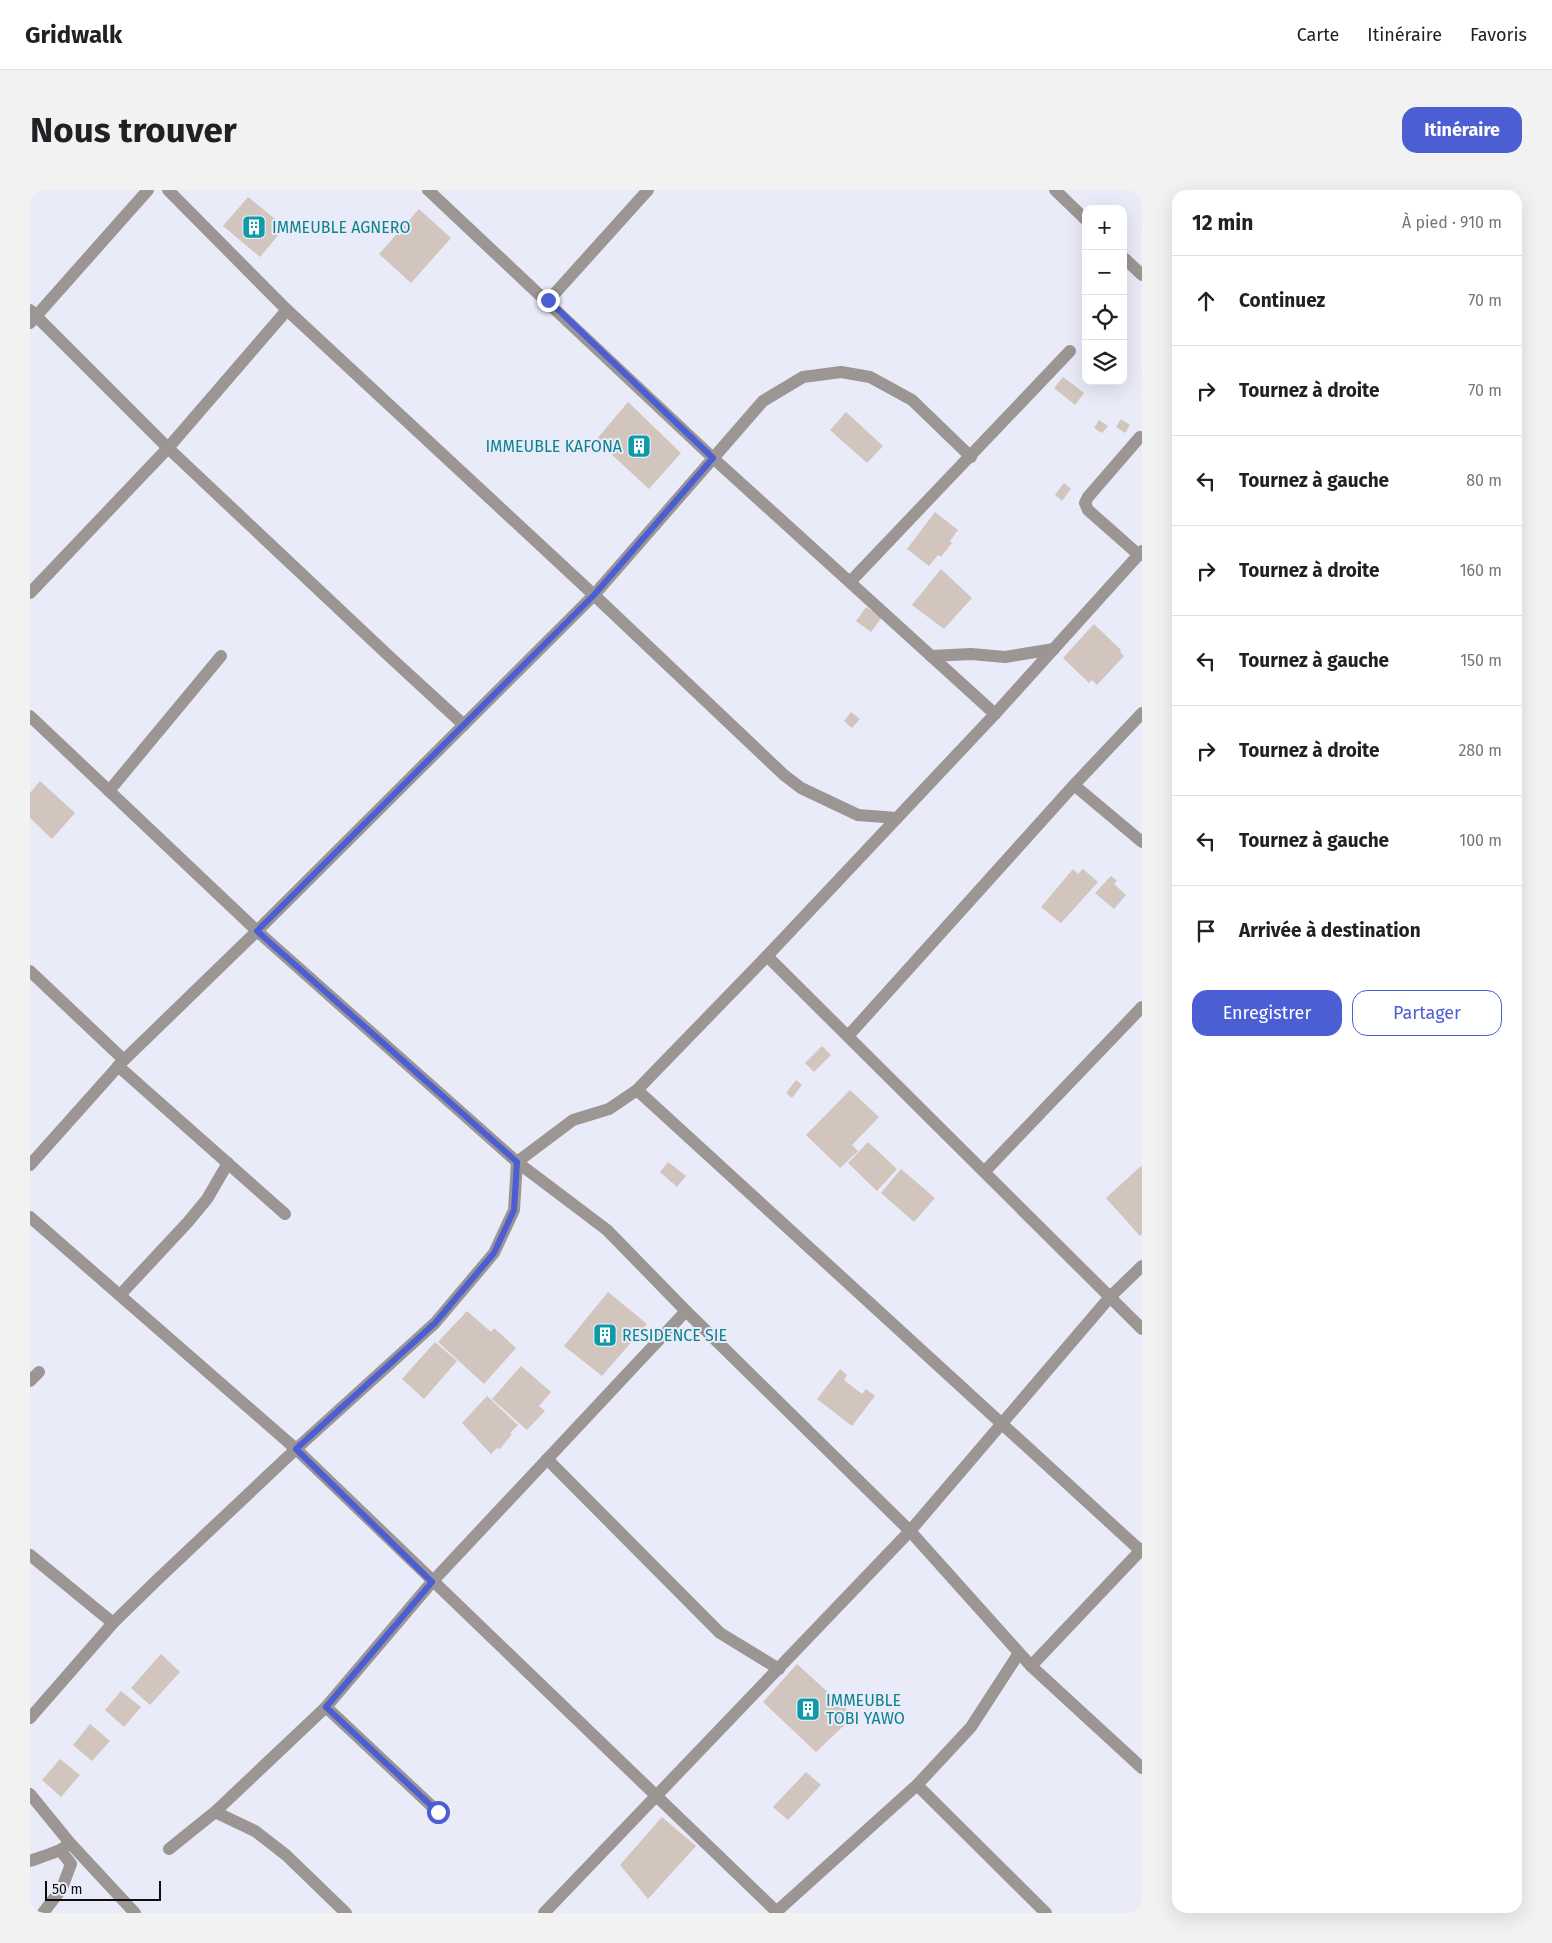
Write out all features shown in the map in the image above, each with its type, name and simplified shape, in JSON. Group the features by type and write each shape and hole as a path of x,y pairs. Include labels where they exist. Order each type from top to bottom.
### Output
{"street":[{"path":"148,190 32,316 168,448 464,725"},
{"path":"168,190 287,310 594,595 784,775 795,783 858,815 897,818"},
{"path":"428,190 548,300 713,458 995,714"},
{"path":"548,300 648,190"},
{"path":"1054,190 1082,216"},
{"path":"1127,260 1142,275"},
{"path":"30,594 168,448 287,310"},
{"path":"850,582 1070,351"},
{"path":"30,1165 121,1063 257,931 594,595 763,401 803,378 841,372 870,377 912,400 971,457"},
{"path":"30,1718 113,1623 296,1449 435,1323 494,1253 514,1210 517,1162 573,1120 609,1109 637,1090 767,956 995,714 1140,553 1088,510 1085,504 1088,497 1140,437"},
{"path":"931,656 971,654 1005,656 1054,649"},
{"path":"109,791 221,656"},
{"path":"849,1035 1074,785 1142,713"},
{"path":"30,716 257,931 517,1162 607,1230 686,1311 910,1531 1031,1666 1142,1768"},
{"path":"1074,785 1142,842"},
{"path":"767,956 849,1035 1142,1329"},
{"path":"30,971 121,1063 285,1214"},
{"path":"985,1171 1142,1006"},
{"path":"637,1090 1141,1551 1031,1666"},
{"path":"120,1295 207,1199 228,1163"},
{"path":"30,1217 296,1449 776,1912 916,1785 971,1727 1019,1653"},
{"path":"544,1913 910,1531 1110,1297 1142,1266"},
{"path":"169,1849 215,1812 326,1707 432,1582 686,1311"},
{"path":"547,1459 720,1633 779,1669"},
{"path":"30,1555 113,1623"},
{"path":"326,1707 438,1812"},
{"path":"916,1785 1046,1913"},
{"path":"30,1794 66,1847 135,1913"},
{"path":"215,1812 255,1830 286,1855 346,1913"},
{"path":"30,1861 66,1847"},
{"path":"43,1913 62,1888 71,1864 66,1847"}],"building":[{"name":"IMMEUBLE AGNERO","path":"248,197 285,227 260,257 223,226"},
{"path":"419,209 451,238 411,283 379,254"},
{"path":"1063,377 1084,393 1075,405 1054,388"},
{"name":"IMMEUBLE KAFONA","path":"628,402 681,453 649,489 596,440"},
{"path":"846,412 883,446 867,463 830,430"},
{"path":"1121,419 1130,425 1125,433 1116,427"},
{"path":"1099,420 1108,426 1102,433 1094,428"},
{"path":"1064,483 1071,489 1062,501 1055,495"},
{"path":"935,512 958,530 950,541 952,543 941,557 938,555 929,566 907,549"},
{"path":"941,569 972,598 944,629 912,605"},
{"path":"866,607 882,617 871,632 856,621"},
{"path":"1094,624 1121,650 1120,652 1124,656 1097,685 1092,680 1089,683 1063,658"},
{"path":"851,712 860,719 852,728 844,721"},
{"path":"40,781 75,813 52,839 30,818 30,793"},
{"path":"1073,869 1078,874 1083,869 1098,882 1061,923 1041,907"},
{"path":"1111,876 1117,881 1114,884 1126,895 1114,909 1095,893"},
{"path":"822,1046 831,1055 814,1072 805,1063"},
{"path":"796,1080 802,1085 792,1098 786,1093"},
{"path":"850,1090 879,1117 852,1145 858,1151 840,1168 806,1135"},
{"path":"868,1142 897,1169 877,1191 848,1163"},
{"path":"668,1162 686,1176 677,1187 660,1172"},
{"path":"1141,1166 1142,1234 1140,1236 1106,1198"},
{"path":"901,1169 935,1198 914,1222 881,1193"},
{"name":"RESIDENCE SIE","path":"608,1292 647,1324 602,1376 564,1346"},
{"path":"467,1311 491,1332 494,1328 516,1348 484,1384 438,1342"},
{"path":"435,1342 457,1361 424,1399 402,1379"},
{"path":"521,1366 551,1392 539,1406 545,1411 527,1430 492,1399"},
{"path":"840,1369 847,1375 844,1380 862,1394 866,1389 875,1396 852,1426 817,1399"},
{"path":"487,1396 518,1425 510,1433 512,1434 500,1449 497,1448 491,1454 462,1423"},
{"path":"161,1654 180,1672 150,1705 131,1688"},
{"name":"IMMEUBLE TOBI YAWO","path":"797,1664 854,1716 816,1752 763,1702"},
{"path":"121,1691 141,1707 124,1727 105,1710"},
{"path":"90,1724 110,1741 92,1761 73,1745"},
{"path":"60,1759 80,1775 61,1797 42,1780"},
{"path":"806,1772 821,1785 788,1820 773,1807"},
{"path":"662,1817 696,1846 648,1899 620,1865"}],"place":[{"name":"IMMEUBLE AGNERO","path":"254,227"},
{"name":"IMMEUBLE KAFONA","path":"639,446"},
{"name":"RESIDENCE SIE","path":"605,1335"},
{"name":"IMMEUBLE TOBI YAWO","path":"808,1709"}],"route":[{"path":"438,1812 326,1707 432,1582 296,1449 435,1323 494,1253 514,1210 517,1162 257,931 594,595 713,458 548,300"}]}
